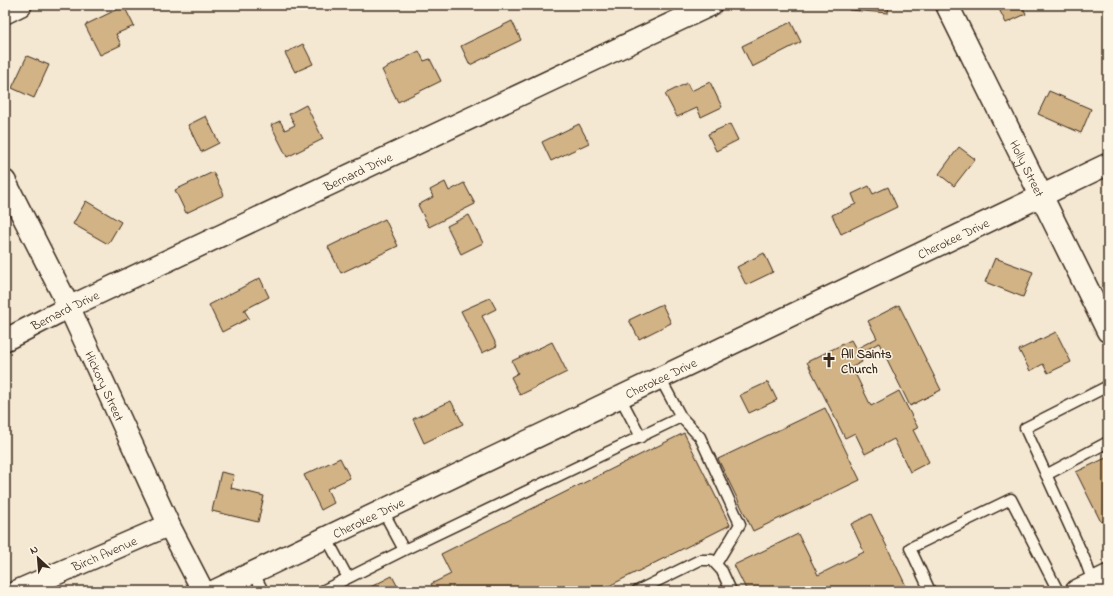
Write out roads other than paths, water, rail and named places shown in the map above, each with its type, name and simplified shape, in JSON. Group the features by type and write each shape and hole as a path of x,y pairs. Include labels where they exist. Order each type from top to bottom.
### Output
{"street":[{"path":"5,13 21,5"},
{"name":"Bernard Drive","path":"5,340 69,307 711,5"},
{"name":"Holly Street","path":"947,5 1108,331"},
{"name":"Cherokee Drive","path":"214,591 1108,164"},
{"name":"Hickory Street","path":"5,181 69,307 169,525 203,591"},
{"name":"Birch Avenue","path":"17,591 169,525"}],"lane":[{"path":"660,378 681,417 700,437 740,524 716,564"},
{"path":"1093,585 1085,560 1025,428 1108,386"},
{"path":"620,397 641,437"},
{"path":"322,591 681,417"},
{"path":"1046,475 1108,442"},
{"path":"930,591 910,548 1011,499 1058,591"},
{"path":"382,510 404,550"},
{"path":"326,537 348,578"},
{"path":"637,591 700,560 712,560 722,571 731,591"},
{"path":"253,572 262,591"}],"place":[{"name":"All Saints Church","path":"829,360"}]}
